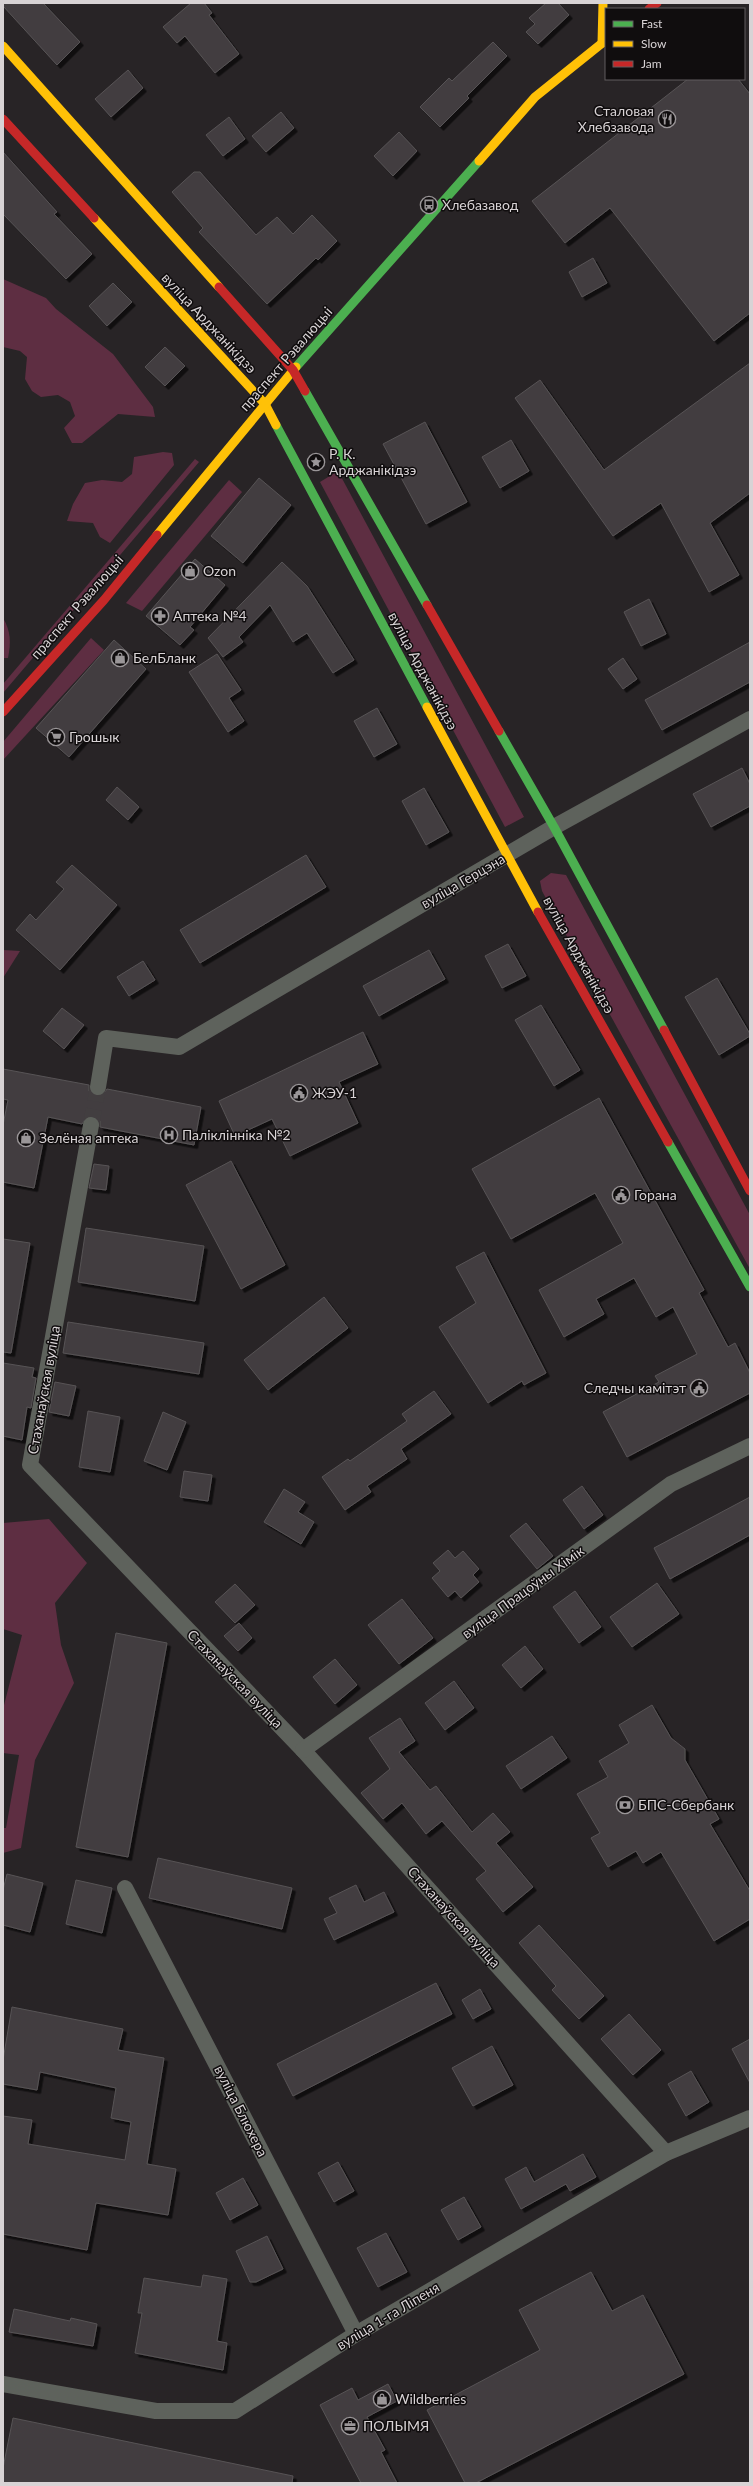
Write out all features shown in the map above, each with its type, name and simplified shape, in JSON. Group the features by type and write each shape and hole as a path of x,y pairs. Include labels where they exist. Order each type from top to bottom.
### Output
{"main road":[{"path":"603,3 604,42"},
{"name":"праспект Рэвалюцыі","path":"3,712 104,600 294,370 535,97 604,42"},
{"path":"3,46 261,331 294,370 554,827 750,1191"},
{"name":"вуліца Арджанікідзэ","path":"3,119 265,404 506,856 750,1287"}],"street":[{"name":"вуліца Герцэна","path":"98,1087 106,1038 180,1047 554,827 750,719"},
{"name":"Стаханаўская вуліца","path":"91,1125 30,1465 303,1750 666,2153"},
{"name":"вуліца Працоўны Хімік","path":"303,1750 671,1484 750,1446"},
{"name":"вуліца Блюхера","path":"125,1888 356,2334"},
{"name":"вуліца 1-га Ліпеня","path":"3,2384 156,2411 235,2411 356,2334 666,2153 750,2118"}],"shaded area":[{"path":"3,279 46,298 56,309 113,354 153,407 155,417 118,414 82,443 72,443 64,428 75,416 70,402 58,395 41,397 32,391 25,379 27,357 20,351 3,347"},
{"path":"163,452 172,453 174,465 110,543 100,537 93,523 67,521 73,504 85,483 102,480 122,482 132,474 134,457"},
{"path":"195,459 199,462 3,693 3,684"},
{"path":"338,471 524,817 505,827 320,482"},
{"path":"229,480 242,492 142,611 126,603"},
{"path":"3,618 8,628 10,637 8,658 3,658"},
{"path":"91,638 104,650 3,760 3,742"},
{"path":"551,873 566,875 750,1215 750,1269 542,891 540,881"},
{"path":"3,950 20,951 3,978"},
{"path":"49,1519 87,1563 55,1603 61,1645 74,1683 35,1760 21,1848 3,1853 3,1828 6,1828 19,1755 3,1753 3,1709 22,1635 3,1629 3,1523"}],"building":[{"path":"3,3 43,3 80,42 57,65 3,6"},
{"path":"191,3 204,3 212,13 209,15 239,54 215,73 185,36 177,43 163,27"},
{"path":"546,3 558,3 569,15 538,44 526,32 535,24 529,18"},
{"path":"493,42 507,56 467,96 469,98 440,127 420,107 449,78 452,81"},
{"path":"128,70 143,88 111,117 95,99"},
{"path":"687,80 739,80 750,94 750,313 714,341 610,208 565,243 532,201"},
{"path":"281,112 294,128 266,152 252,136"},
{"path":"229,117 245,139 223,156 206,135"},
{"path":"399,132 417,151 393,176 374,156"},
{"path":"3,152 57,212 54,214 92,254 66,279 3,214"},
{"path":"194,172 200,172 256,235 277,217 293,234 312,215 337,241 318,260 316,258 267,304 199,232 203,228 172,192"},
{"path":"593,258 607,283 582,297 569,272"},
{"path":"113,283 132,302 107,326 89,306"},
{"path":"165,347 185,366 165,386 145,367"},
{"path":"750,363 750,493 710,523 739,575 709,592 661,503 613,536 515,398 540,380 604,470"},
{"path":"425,422 467,502 426,524 383,444"},
{"path":"511,440 529,471 500,488 482,457"},
{"path":"259,478 291,505 243,563 211,536"},
{"path":"195,559 225,585 190,627 194,630 180,645 146,616"},
{"path":"282,562 307,586 354,660 333,673 307,633 293,642 270,605 239,637 243,642 223,657 208,638"},
{"path":"649,599 666,634 641,646 624,612"},
{"path":"114,640 146,669 69,757 36,728"},
{"path":"750,642 750,682 662,730 645,700"},
{"path":"217,654 241,690 229,698 244,721 228,732 189,672"},
{"path":"623,658 637,679 623,689 608,669"},
{"path":"377,708 397,744 374,757 354,721"},
{"path":"742,768 750,784 750,806 711,827 693,794"},
{"path":"117,787 139,807 128,820 106,800"},
{"path":"424,788 449,832 426,845 402,801"},
{"path":"306,855 326,887 200,963 180,930"},
{"path":"72,865 117,905 60,970 16,930 30,914 36,920 64,889 56,882"},
{"path":"508,944 526,976 502,988 485,956"},
{"path":"429,950 445,979 379,1016 363,986"},
{"path":"143,961 155,980 129,996 117,977"},
{"path":"717,978 750,1034 750,1036 719,1055 685,997"},
{"path":"541,1005 580,1070 554,1086 515,1020"},
{"path":"62,1008 84,1025 64,1049 43,1031"},
{"path":"363,1032 378,1064 339,1082 358,1123 290,1156 272,1119 235,1136 219,1101"},
{"name":"Паліклінніка №2","path":"3,1069 89,1085 89,1091 96,1096 102,1096 107,1089 201,1107 194,1145 100,1127 100,1121 93,1116 87,1116 82,1124 48,1117 34,1188 3,1182 3,1125 8,1100 3,1099"},
{"path":"599,1098 704,1290 699,1293 728,1347 735,1343 750,1373 750,1393 627,1457 603,1412 659,1382 655,1376 697,1354 673,1307 656,1317 634,1278 596,1299 604,1314 564,1337 539,1290 623,1243 595,1193 511,1239 472,1169"},
{"path":"231,1161 285,1265 241,1289 186,1185"},
{"path":"94,1164 109,1166 106,1190 89,1188"},
{"path":"86,1228 204,1246 195,1301 78,1282"},
{"path":"3,1239 30,1243 11,1353 3,1352"},
{"path":"484,1252 546,1373 524,1385 522,1381 488,1403 439,1327 476,1303 456,1267"},
{"path":"324,1297 348,1328 268,1390 244,1360"},
{"path":"68,1322 204,1343 199,1374 63,1353"},
{"path":"3,1363 34,1368 32,1377 36,1378 31,1408 27,1407 22,1440 3,1436"},
{"path":"55,1382 76,1386 69,1416 49,1412"},
{"path":"434,1391 451,1414 401,1449 407,1459 367,1486 371,1492 345,1510 322,1477 348,1459 350,1461 407,1421 402,1414"},
{"path":"88,1411 120,1417 110,1472 79,1467"},
{"path":"163,1412 186,1422 167,1470 144,1461"},
{"path":"184,1471 212,1475 208,1501 180,1497"},
{"path":"582,1486 603,1515 584,1529 563,1500"},
{"path":"284,1489 305,1502 298,1512 314,1522 301,1544 264,1522"},
{"path":"750,1497 750,1535 670,1579 654,1548"},
{"path":"526,1523 553,1556 537,1569 510,1536"},
{"path":"448,1550 455,1558 463,1551 479,1569 473,1575 479,1582 461,1598 455,1591 448,1597 432,1578 440,1571 433,1563"},
{"path":"657,1583 679,1614 632,1647 610,1617"},
{"path":"235,1584 255,1605 235,1623 215,1602"},
{"path":"575,1591 601,1627 579,1643 553,1607"},
{"path":"402,1599 433,1638 399,1664 368,1625"},
{"path":"239,1623 252,1638 238,1651 224,1636"},
{"path":"116,1633 167,1643 128,1857 76,1847"},
{"path":"525,1646 543,1669 521,1688 502,1665"},
{"path":"335,1659 357,1685 335,1704 313,1677"},
{"path":"454,1681 474,1708 445,1730 425,1703"},
{"path":"652,1705 671,1738 685,1749 685,1760 719,1819 710,1824 750,1891 750,1919 714,1941 661,1852 643,1863 636,1851 608,1867 591,1838 600,1833 577,1794 608,1777 599,1761 629,1743 619,1725"},
{"path":"400,1718 415,1741 399,1752 430,1790 436,1786 472,1832 493,1813 510,1832 496,1843 533,1887 503,1912 476,1879 486,1871 442,1821 426,1834 402,1803 383,1819 361,1793 390,1769 369,1738"},
{"path":"552,1736 567,1758 521,1789 506,1766"},
{"path":"158,1858 292,1888 282,1929 149,1898"},
{"path":"7,1874 43,1883 30,1932 3,1925 3,1890"},
{"path":"76,1880 112,1888 102,1933 66,1924"},
{"path":"356,1885 364,1902 384,1892 394,1912 334,1940 324,1919 337,1913 329,1898"},
{"path":"539,1925 604,1996 579,2019 552,1990 556,1986 519,1943"},
{"path":"436,1983 452,2014 293,2096 277,2064"},
{"path":"480,1989 491,2009 473,2019 462,2000"},
{"path":"12,2007 123,2029 118,2050 164,2058 147,2164 176,2169 168,2215 96,2203 87,2250 3,2234 3,2116 32,2120 28,2144 125,2160 131,2122 111,2118 116,2088 40,2072 37,2090 3,2084 3,2060"},
{"path":"629,2014 661,2050 633,2075 601,2039"},
{"path":"750,2039 750,2083 732,2049"},
{"path":"492,2046 513,2085 473,2106 452,2068"},
{"path":"691,2071 709,2102 686,2116 668,2084"},
{"path":"583,2154 596,2177 570,2191 566,2184 521,2209 505,2179 526,2167 534,2182"},
{"path":"338,2162 354,2191 334,2202 318,2173"},
{"path":"243,2178 258,2205 230,2220 216,2193"},
{"path":"464,2197 481,2227 458,2240 441,2210"},
{"path":"386,2233 407,2272 378,2287 357,2248"},
{"path":"267,2236 283,2269 256,2282 250,2282 236,2251"},
{"path":"591,2272 612,2311 643,2295 684,2374 476,2483 465,2483 427,2410 540,2350 519,2310"},
{"path":"203,2275 227,2279 217,2341 227,2343 223,2370 135,2353 142,2313 138,2313 144,2278 201,2287"},
{"path":"14,2309 70,2321 71,2318 97,2324 93,2346 9,2332"},
{"path":"388,2384 397,2401 367,2417 385,2450 381,2452 397,2483 361,2483 320,2405 352,2388 358,2400"},
{"path":"13,2418 293,2476 292,2483 3,2483 3,2468"}],"tunnel":[{"path":"91,1125 98,1087"}],"traffic: fast":[{"path":"296,367 479,161"},
{"path":"305,391 427,605"},
{"path":"276,425 427,707"},
{"path":"499,731 554,827 664,1030"},
{"path":"668,1142 750,1287"}],"traffic: slow":[{"path":"602,43 603,3"},
{"path":"479,161 535,97 605,41"},
{"path":"3,46 219,287"},
{"path":"94,218 265,404 276,425"},
{"path":"157,535 296,367"},
{"path":"427,707 538,912"}],"traffic: jam":[{"path":"650,8 657,3"},
{"path":"3,119 94,218"},
{"path":"219,287 293,370 305,391"},
{"path":"3,712 104,600 157,535"},
{"path":"427,605 499,731"},
{"path":"538,912 668,1142"},
{"path":"664,1030 750,1191"}],"place":[{"name":"Сталовая Хлебзавода","path":"667,119"},
{"name":"Хлебазавод","path":"429,205"},
{"name":"Р. К. Арджанікідзэ","path":"316,462"},
{"name":"Ozon","path":"190,571"},
{"name":"Аптека №4","path":"160,616"},
{"name":"БелБланк","path":"120,658"},
{"name":"Грошык","path":"56,737"},
{"name":"ЖЭУ-1","path":"299,1093"},
{"name":"Паліклінніка №2","path":"169,1135"},
{"name":"Зелёная аптека","path":"26,1138"},
{"name":"Горана","path":"621,1195"},
{"name":"Следчы камітэт","path":"699,1388"},
{"name":"БПС-Сбербанк","path":"625,1805"},
{"name":"Wildberries","path":"382,2399"},
{"name":"ПОЛЫМЯ","path":"350,2426"}]}
